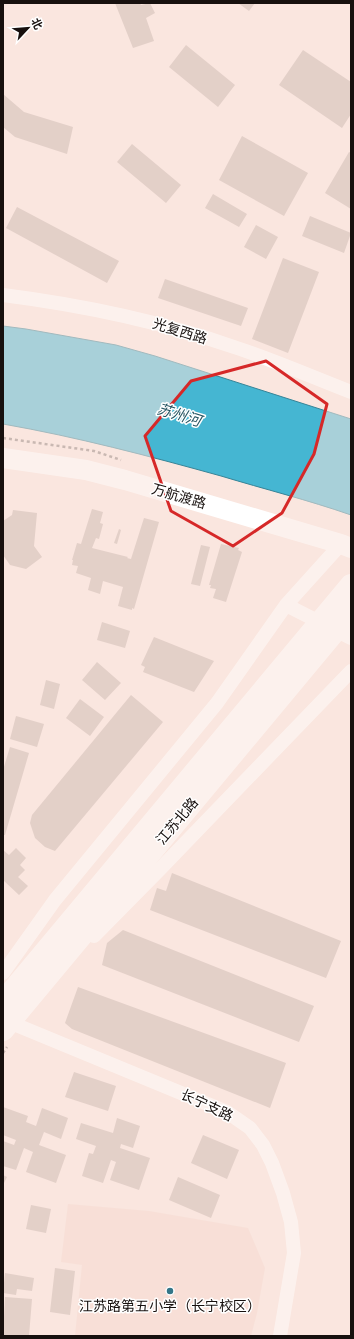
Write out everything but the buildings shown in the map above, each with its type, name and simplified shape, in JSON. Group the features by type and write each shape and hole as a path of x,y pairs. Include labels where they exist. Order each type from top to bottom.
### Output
{"main road":[{"name":"江苏北路","path":"5,1018 184,799 351,585"},
{"name":"江苏北路","path":"184,799 351,612"}],"street":[{"name":"光复西路","path":"3,294 62,303 148,321 235,347 351,392"},
{"name":"万航渡路","path":"3,458 86,470 125,480 346,546"},
{"path":"3,972 55,900 217,703 286,605 346,546"},
{"path":"286,605 351,638"},
{"path":"50,980 167,862 351,671"},
{"name":"长宁支路","path":"5,1018 227,1112 250,1128 263,1145 272,1163 291,1222 294,1253 281,1334"}],"highlighted area":[{"path":"266,361 327,404 314,454 282,513 233,546 171,511 145,436 191,381"}],"shaded area":[{"name":"江苏路第五小学（长宁校区）","path":"68,1204 149,1211 248,1228 265,1268 257,1313 251,1336 75,1336 82,1265 61,1262"}],"water":[{"name":"苏州河","path":"3,326 116,345 155,356 351,419 351,515 302,499 140,454 3,424"}],"place":[{"name":"江苏路第五小学（长宁校区）","path":"170,1291"}]}
